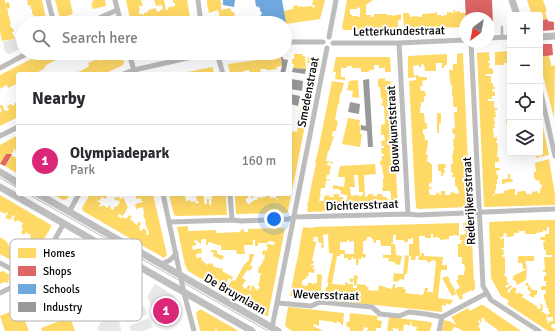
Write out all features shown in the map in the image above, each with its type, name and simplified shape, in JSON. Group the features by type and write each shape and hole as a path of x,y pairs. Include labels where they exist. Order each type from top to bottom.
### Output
{"main road":[{"path":"512,0 516,12"},
{"path":"543,36 555,36"},
{"path":"0,172 16,182"},
{"name":"De Bruynlaan","path":"0,187 92,239"},
{"name":"De Bruynlaan","path":"41,196 116,239"},
{"name":"De Bruynlaan","path":"142,254 275,329"},
{"name":"De Bruynlaan","path":"142,268 252,331"}],"street":[{"path":"48,0 52,16"},
{"path":"115,0 119,16"},
{"path":"198,0 200,16"},
{"path":"322,42 327,48 331,47 333,43 329,37 336,0"},
{"path":"104,16 117,10"},
{"path":"292,42 322,42 324,39 329,37"},
{"path":"495,38 507,37"},
{"name":"Letterkundestraat","path":"333,43 399,43 459,40"},
{"name":"Bouwkunststraat","path":"399,43 408,214"},
{"name":"Smedenstraat","path":"275,329 278,303 327,48"},
{"name":"Rederijkersstraat","path":"471,48 483,286 487,293"},
{"path":"0,60 1,67 16,59"},
{"path":"131,60 135,72 182,60"},
{"path":"220,60 223,72"},
{"path":"543,102 555,156"},
{"path":"0,136 16,128"},
{"path":"69,212 79,196"},
{"path":"163,196 194,331"},
{"path":"230,196 232,220"},
{"name":"Dichtersstraat","path":"169,222 241,221 289,219 294,217 479,213 555,209"},
{"path":"55,239 64,223"},
{"path":"160,264 172,260 176,253"},
{"path":"0,263 10,268"},
{"path":"0,293 10,288"},
{"path":"439,331 442,317 487,293 491,300 539,331"},
{"name":"Weversstraat","path":"278,303 311,306 320,302 372,307 380,314 399,316 410,312 442,317"}],"lane":[{"path":"502,28 502,37"}],"shaded area":[{"path":"16,39 16,51 10,54 5,52 3,42"},
{"path":"155,284 175,296 180,318 161,326 147,297"},
{"path":"144,305 147,314 142,316 142,306"},
{"path":"149,318 153,327 143,331 131,331 129,326"},
{"path":"101,321 119,321 122,331 99,331 97,329"}],"building: Homes":[{"path":"0,0 5,0 5,3 9,2 10,8 6,9 8,10 11,28 13,28 14,32 12,32 15,38 14,39 2,41 0,32"},
{"path":"27,0 42,0 45,16 34,16 30,7 31,5 28,6"},
{"path":"55,0 70,0 73,14 59,16"},
{"path":"93,0 105,0 106,6 93,9 91,3 93,3"},
{"path":"126,0 141,0 143,6 139,6 139,14 144,15 144,13 148,12 148,10 156,8 157,12 163,9 162,5 156,6 154,0 164,0 166,10 168,10 169,7 175,6 173,0 187,0 190,16 129,16"},
{"path":"207,0 220,0 222,5 221,10 230,8 232,12 234,12 235,16 219,16 218,10 209,13"},
{"path":"313,0 325,0 320,19 292,23 292,16 285,16 284,11 293,9 293,6 311,6 314,8 315,5 312,5"},
{"path":"347,0 373,0 366,5 366,15 371,15 371,17 374,17 374,14 387,14 392,16 401,14 401,20 398,20 398,30 344,30 342,28","holes":["357,7 360,8 360,17 352,16 350,14 350,9 357,9"]},
{"path":"527,0 543,0 547,11 545,12 547,19 543,20 543,12 531,12"},
{"path":"453,10 455,10 455,12 460,11 459,27 404,29 403,13 409,13 410,17 422,17 422,14 437,12 437,15 441,16 447,15 447,12 454,13"},
{"path":"507,51 507,63 504,63 504,65 495,65 495,52"},
{"path":"489,52 490,61 488,61 488,63 490,63 489,68 493,69 493,74 485,74 486,76 491,76 491,83 493,83 493,87 495,87 495,89 492,89 493,92 495,92 495,96 492,96 492,99 488,99 488,101 494,101 494,108 497,108 497,110 495,110 496,117 494,117 495,128 493,128 494,138 497,137 497,157 499,157 499,162 495,162 495,168 500,168 500,170 496,171 498,179 495,194 504,193 504,191 509,189 515,189 515,195 517,195 517,192 522,191 526,191 526,194 532,194 532,192 538,191 538,193 540,193 540,189 542,187 541,184 540,185 539,180 536,181 534,177 534,172 536,172 535,163 549,159 555,195 555,205 484,207 477,53"},
{"path":"463,53 470,207 418,209 416,207 415,194 409,81 416,80 416,77 408,78 408,56 447,54 447,65 442,68 442,63 436,63 436,71 425,71 424,64 421,65 421,67 419,67 419,65 413,66 414,76 419,75 419,77 427,77 427,80 422,81 423,86 420,86 421,91 425,91 426,96 424,96 424,102 421,102 420,113 424,113 425,123 427,123 427,129 423,129 423,134 425,140 428,140 426,151 426,155 428,155 427,162 432,164 432,182 429,184 429,187 432,189 429,189 429,192 430,195 436,195 436,193 439,193 439,195 441,195 441,191 445,191 445,195 450,195 450,193 454,192 459,194 457,186 455,186 455,177 452,177 453,172 451,173 451,164 453,164 452,155 454,150 453,139 455,138 455,134 453,134 452,129 455,128 454,112 457,112 457,107 454,107 453,105 449,70 453,70 453,64 457,64 457,54"},
{"path":"294,54 303,54 302,56 305,56 306,69 293,68 294,64 292,64 292,59 294,59"},
{"path":"549,56 551,65 555,65 554,118 543,76 543,57"},
{"path":"308,57 316,57 318,60 292,191 292,131 297,132 310,63 307,63"},
{"path":"336,57 390,57 391,72 385,72 385,68 379,68 379,65 374,65 374,70 369,70 369,72 361,72 361,68 352,68 352,66 347,66 347,68 341,68 341,77 345,77 345,80 335,79 336,72 333,72"},
{"path":"29,60 56,60 46,65 44,67 45,68 38,72 16,72 16,84 8,88 6,85 0,89 0,75"},
{"path":"95,60 124,60 124,62 123,65 108,72 78,72 88,67 88,63"},
{"path":"258,60 281,60 282,66 276,67 277,69 270,70 260,69 261,72 250,72 249,70 243,72 230,72 228,64"},
{"path":"212,67 214,72 188,72"},
{"path":"385,78 385,81 391,81 398,208 308,212 307,205 332,81 344,83 340,94 335,120 338,121 336,131 333,131 332,136 334,137 328,151 326,161 333,162 333,164 328,162 327,165 331,166 329,175 327,175 326,179 330,181 326,180 325,188 321,188 319,201 324,201 324,196 329,195 329,197 334,197 333,194 339,194 339,197 343,197 343,200 347,200 347,195 341,194 339,189 333,189 333,185 344,187 345,177 338,177 340,166 375,164 376,174 364,175 365,197 368,196 368,194 377,196 377,194 382,194 383,197 391,200 390,191 382,190 384,175 380,161 382,160 382,156 384,156 381,148 384,148 384,146 382,146 381,141 385,140 384,135 381,135 381,125 385,124 384,106 382,106 381,103 383,103 380,87 378,87 378,79","holes":["354,175 358,175 359,192 363,192 362,196 351,196 350,187 355,187"]},
{"path":"358,80 359,98 352,97 353,91 347,90 349,81"},
{"path":"16,103 16,118 0,126 0,113 2,111 0,105 2,105 5,111 7,111 9,110 7,106 11,104 14,106"},
{"path":"437,113 441,113 439,133 437,133"},
{"path":"348,118 360,120 360,134 362,134 360,147 342,144"},
{"path":"543,127 549,155 536,158 535,156 543,156"},
{"path":"16,136 16,152 15,149 13,149 14,151 11,154 6,154 0,164 0,145"},
{"path":"11,155 16,158 16,173 5,166"},
{"path":"438,164 445,164 446,168 444,168 445,173 443,173 443,176 441,176 441,171 438,171"},
{"path":"508,174 510,174 510,179 512,179 513,182 506,182 502,184 502,179 508,179"},
{"path":"0,195 51,225 51,227 44,239 31,239 31,234 30,235 26,232 24,235 21,233 23,223 17,220 16,222 13,219 15,216 13,215 10,220 5,218 8,213 7,212 5,214 0,211"},
{"path":"56,196 69,196 67,199 63,200"},
{"path":"89,196 107,196 105,199 102,197 99,201 96,199 98,201 97,202 100,202 101,204 99,206 101,207 102,205 108,208 109,205 113,210 115,206 117,207 120,201 115,200 114,198 124,198 128,207 123,216 119,214 117,216 126,219 129,215 132,217 130,219 137,225 139,221 141,224 139,230 141,231 144,228 147,235 149,234 143,214 143,207 136,209 135,204 143,201 141,201 141,198 136,199 135,196 153,196 167,255 164,258 142,245 142,239 131,239 83,211 82,208"},
{"path":"169,196 185,196 186,201 190,200 191,202 195,201 195,203 199,203 196,196 204,196 204,204 207,203 207,199 209,199 209,205 211,205 212,196 226,196 227,215 174,215"},
{"path":"235,196 248,196 248,198 246,198 246,203 248,202 248,204 253,202 253,200 257,200 257,198 266,196 276,199 277,196 291,196 287,213 236,214"},
{"path":"555,220 555,324 552,324 551,326 553,329 555,328 555,331 548,331 507,304 509,301 501,296 491,278 489,222","holes":["547,227 549,227 549,234 545,234 545,237 540,237 541,240 545,240 543,241 546,255 552,255 552,257 544,257 545,270 543,270 543,272 546,272 546,276 544,276 546,286 541,286 541,290 546,290 544,299 547,308 549,308 548,311 550,314 547,314 547,317 545,313 541,311 543,309 542,304 540,304 541,308 538,309 538,307 522,297 524,295 519,292 518,294 515,292 517,289 513,287 509,293 507,291 512,287 511,285 506,288 505,286 509,284 506,280 508,279 505,275 504,276 505,257 503,257 503,249 501,249 504,248 504,238 500,239 500,237 503,237 504,233 506,233 507,237 514,236 514,233 519,233 519,231 525,231 525,234 536,234 543,232 543,230 547,231","547,317 553,317 553,321 550,321 549,323 547,322"]},
{"path":"470,222 475,289 462,295 463,298 460,300 455,290 460,288 456,280 458,280 458,275 464,275 465,268 464,264 462,264 462,257 458,257 458,244 461,244 462,241 460,240 460,235 466,234 463,223"},
{"path":"459,223 459,235 457,237 457,235 449,236 449,239 440,240 438,237 433,238 433,234 431,234 431,238 419,236 420,256 421,253 424,253 424,256 443,257 442,265 447,265 447,270 441,270 438,298 453,300 450,305 446,303 446,306 442,305 442,312 290,296 303,227","holes":["328,234 329,253 333,254 327,282 328,287 326,287 325,292 322,292 321,290 322,275 317,274 317,283 308,283 307,286 302,285 302,280 303,281 306,279 306,276 308,277 309,272 314,273 314,265 311,265 314,261 312,261 316,242 313,241 314,237 318,237 318,242 322,243 321,247 324,248 323,235","393,235 396,235 396,240 404,240 404,242 408,242 408,239 413,238 413,244 409,244 409,256 411,256 411,260 415,260 416,256 419,256 418,260 427,260 427,262 430,263 432,260 436,261 433,292 427,293 428,288 425,288 423,295 405,293 406,289 403,289 404,287 395,288 395,284 393,284 392,289 379,285 378,291 368,290 369,287 366,287 366,285 357,284 357,288 353,288 353,284 348,285 348,283 345,282 345,285 332,284 337,256 344,254 344,258 348,258 348,260 351,260 353,257 353,259 356,259 356,265 358,265 359,259 361,259 361,257 365,258 366,254 363,254 363,241 366,241 367,237 371,237 374,243 376,243 376,240 380,240 381,246 391,246 391,255 383,255 383,258 389,258 388,261 395,262 395,264 400,265 402,256 396,255 395,244 391,244 393,243","347,240 349,240 349,242 354,241 354,254 345,254 345,250 340,250 340,242 347,242"]},
{"path":"188,226 188,231 216,230 216,233 240,232 242,229 244,232 248,232 248,229 285,228 268,316 188,271 185,265 177,227","holes":["206,239 206,245 208,245 208,242 211,242 221,245 221,250 236,250 237,254 245,254 244,245 253,245 253,240 255,240 255,246 258,246 258,243 267,243 269,241 275,242 274,245 267,244 267,250 263,250 262,254 265,255 264,260 261,266 259,266 258,273 261,273 258,286 260,289 258,288 257,291 253,285 250,291 251,286 248,285 246,289 242,286 246,280 242,278 247,270 250,271 253,266 250,266 254,254 249,254 249,260 244,265 235,281 232,280 233,277 222,271 222,268 217,268 213,266 212,263 207,265 202,261 201,257 197,258 196,254 202,253 201,248 193,250 192,246 196,245 196,242 194,243 194,241 196,240 201,244 201,240","229,278 232,280 229,285 226,283"]},
{"path":"0,237 9,244 8,246 10,247 10,260 0,254"},
{"path":"211,250 217,250 217,254 224,256 222,260 213,256 214,253 211,252"},
{"path":"405,255 409,256 407,274 405,274 404,280 400,279 397,282 393,281 394,273 403,274"},
{"path":"518,256 534,256 534,261 525,261 527,269 523,269 522,263 518,263"},
{"path":"527,269 526,280 517,285 515,280 514,281 512,278 514,278 513,276"},
{"path":"3,271 10,275 8,277 10,279 7,283 4,282 0,284 0,272"},
{"path":"354,275 358,276 356,286 354,285 353,280 353,282 350,282 350,278 354,279"},
{"path":"447,276 450,279 449,280 456,294 452,296 442,278"},
{"path":"527,282 532,290 537,290 537,295 533,298 529,295 531,292 527,289 529,287 525,285"},
{"path":"481,305 521,331 497,331 498,330 482,317 481,323 479,320 478,321 480,325 478,326 481,331 463,331 454,327 452,331 441,331 444,320 456,324 451,317 468,308 470,311"},
{"path":"288,307 344,313 343,325 338,322 339,321 334,323 319,320 319,326 314,324 313,326 323,331 292,331 285,325"},
{"path":"200,309 238,331 216,331 216,328 215,331 200,331 196,313"},
{"path":"10,312 10,321 25,321 29,331 5,331 0,316"},
{"path":"350,313 378,316 377,320 382,321 381,328 376,328 376,331 367,331 368,328 364,327 363,331 350,331 350,328 346,326 347,321 349,322"},
{"path":"389,317 431,322 432,324 430,331 416,331 417,327 411,326 411,321 410,326 404,324 403,331 398,331 399,329 393,328 393,331 387,331"},
{"path":"59,321 71,321 75,331 42,331 41,328"}],"building: Shops":[{"path":"465,0 492,0 492,12 466,12"},
{"path":"547,19 548,21 554,22 554,30 543,31 543,20"},
{"path":"543,44 552,44 553,55 543,57"},
{"path":"6,154 12,154 5,166 0,164"}],"building: Schools":[{"path":"223,0 235,0 234,7 223,5"},
{"path":"255,0 282,0 285,16 260,16 262,14 261,11 260,12 260,8 256,6"}],"building: Industry":[{"path":"281,60 288,60 285,72 280,72"},
{"path":"293,68 306,69 305,74 292,72"},
{"path":"292,79 303,81 302,91 292,89"},
{"path":"369,79 373,147 368,147 367,131 361,130 361,125 366,126 363,80"},
{"path":"292,94 300,96 298,106 292,104"},
{"path":"350,102 360,104 359,114 348,112"}],"tram line":[{"path":"0,178 16,187"},
{"path":"32,196 107,239"},
{"path":"142,259 268,331"}],"place":[{"name":"Olympiadepark","path":"166,311"}]}
